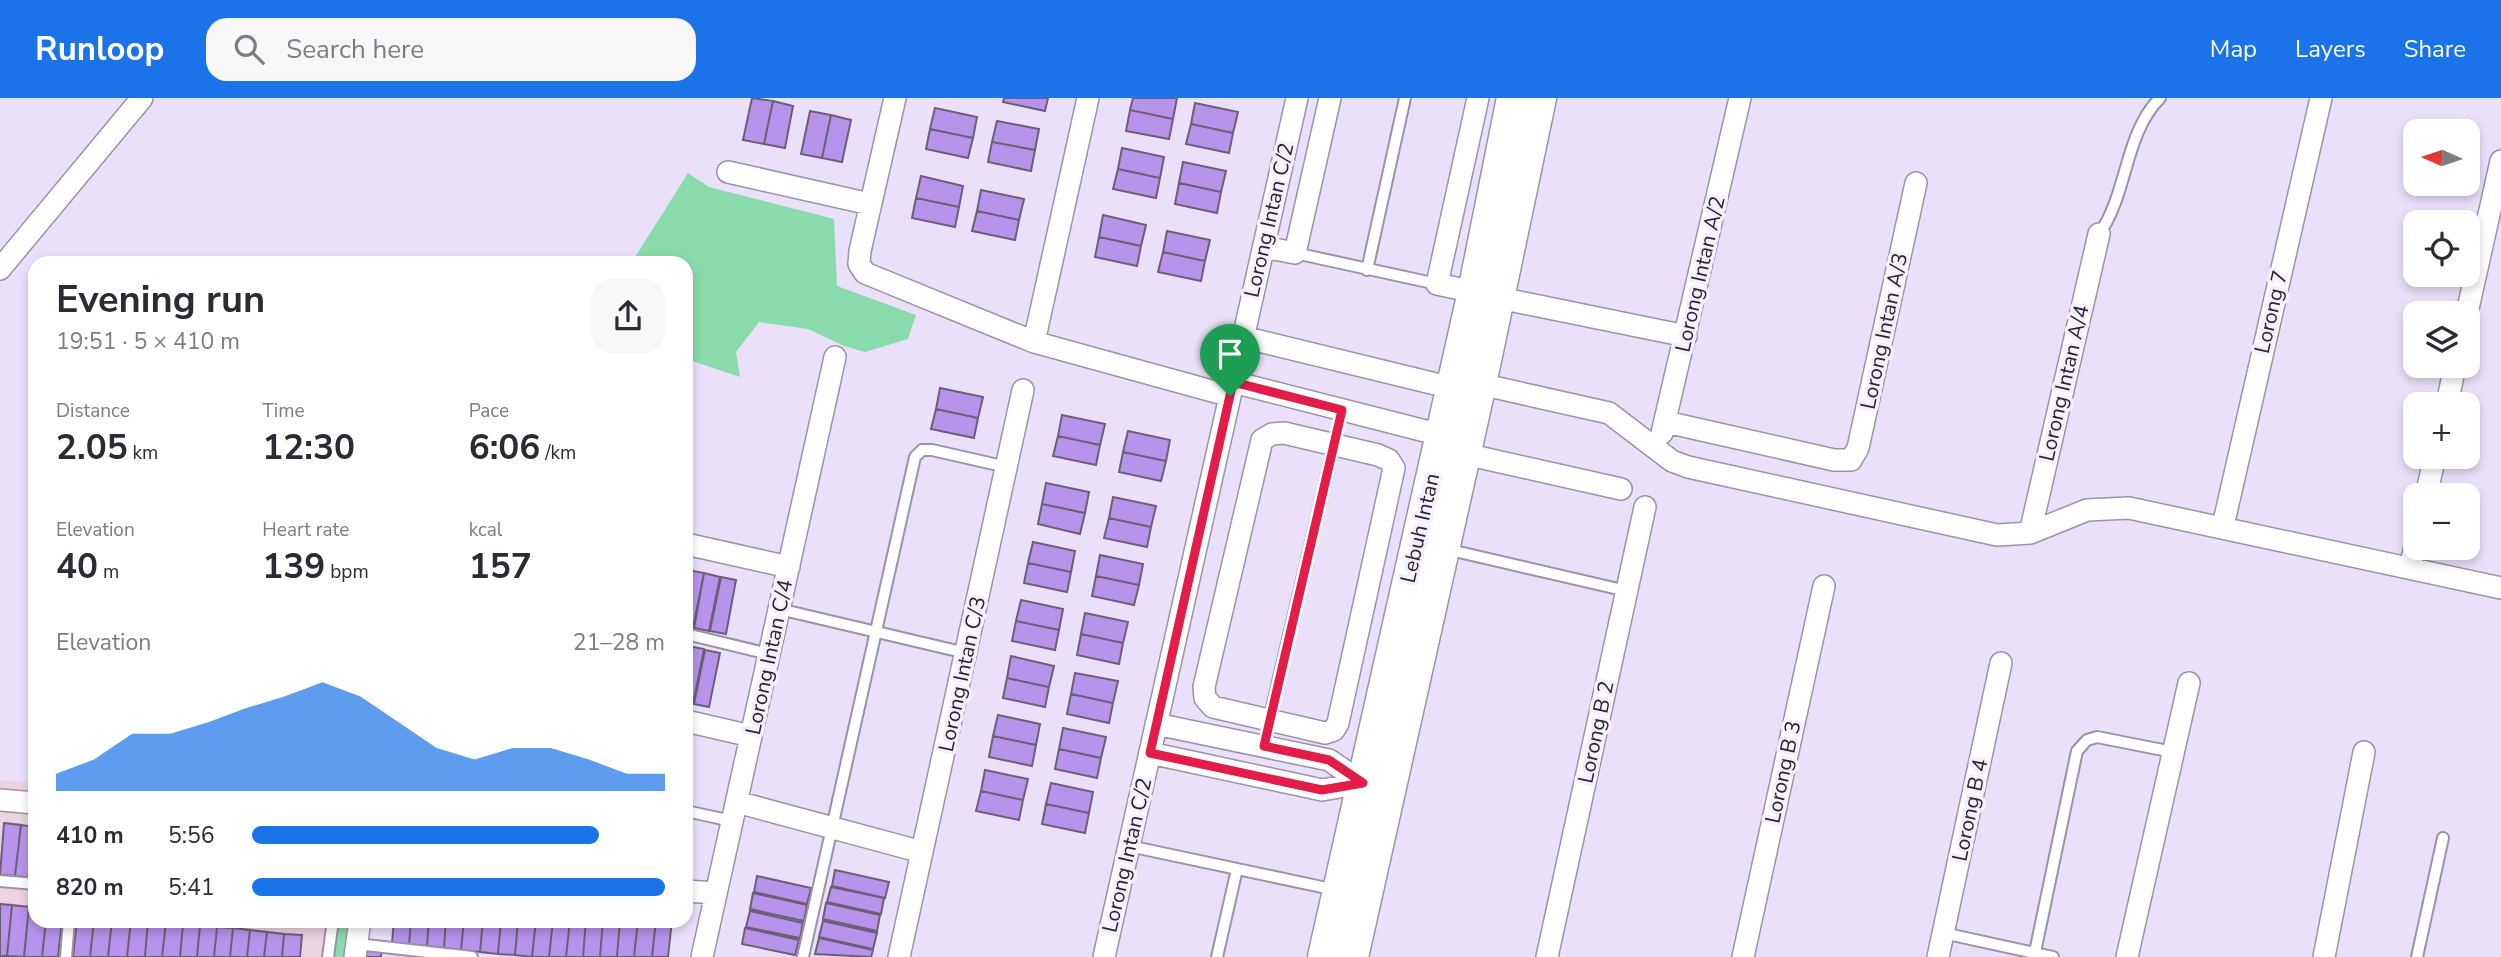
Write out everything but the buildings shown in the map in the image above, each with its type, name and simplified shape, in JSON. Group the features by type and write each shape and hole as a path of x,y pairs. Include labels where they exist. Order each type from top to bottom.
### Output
{"main road":[{"name":"Lebuh Intan","path":"1486,295 1513,98"},
{"name":"Lebuh Intan","path":"1352,957 1376,786 1486,295 1540,98"},
{"name":"Lebuh Intan","path":"1324,957 1339,891 1376,786 1443,549 1453,445"}],"street":[{"path":"0,269 142,98"},
{"path":"895,98 860,251 859,264 865,273 1034,342 1231,389 1342,410 1453,445 1622,489"},
{"path":"1034,342 1088,98"},
{"name":"Lorong Intan C/2","path":"1104,957 1297,98"},
{"path":"1264,247 1295,253 1330,98"},
{"path":"1478,98 1437,284 1686,336"},
{"name":"Lorong Intan A/2","path":"1654,449 1666,422 1740,98"},
{"name":"Lorong 7","path":"2223,526 2321,98"},
{"path":"2470,301 2501,161"},
{"path":"728,172 870,204"},
{"name":"Lorong Intan A/3","path":"1666,422 1834,460 1851,460 1858,448 1916,183"},
{"name":"Lorong Intan A/4","path":"2030,533 2099,234"},
{"path":"1243,337 1466,386 1609,413 1672,461 1707,473 1997,535 2030,533 2087,510 2129,508 2223,526 2501,588"},
{"name":"Lorong Intan C/4","path":"702,957 835,357"},
{"name":"Lorong Intan C/3","path":"899,957 1023,390"},
{"path":"1334,445 1342,410"},
{"path":"1284,433 1378,455 1389,460 1394,468 1338,723 1334,730 1325,733 1269,720 1213,707 1205,698 1207,674 1262,440 1272,434 1284,433"},
{"name":"Lorong B 2","path":"1548,957 1645,508"},
{"path":"693,546 789,567"},
{"path":"2410,568 2412,560"},
{"name":"Lorong B 3","path":"1743,957 1824,586"},
{"name":"Lorong B 4","path":"1938,957 2001,663"},
{"path":"2127,957 2189,683"},
{"path":"1264,746 1269,720"},
{"path":"693,724 751,736"},
{"path":"1156,724 1329,760 1376,786"},
{"path":"2324,957 2364,752"},
{"path":"1150,753 1322,790 1376,786"},
{"path":"1322,790 1329,760"},
{"path":"0,800 28,802"},
{"path":"734,811 831,828 922,852"},
{"path":"693,891 716,893"},
{"path":"356,951 359,928"}],"lane":[{"path":"1367,270 1405,98"},
{"path":"2099,234 2109,220 2139,130 2160,98"},
{"path":"1295,253 1437,284"},
{"path":"1269,720 1334,445"},
{"path":"803,957 915,457 922,450 932,450 1007,467"},
{"path":"1443,549 1627,591"},
{"path":"779,609 966,653"},
{"path":"693,636 769,654"},
{"path":"2035,955 2077,751 2087,740 2097,737 2173,752"},
{"path":"693,811 734,811"},
{"path":"2417,957 2443,838"},
{"path":"1129,846 1339,891"},
{"path":"1217,957 1237,869"},
{"path":"0,881 28,883"},
{"path":"66,957 68,928"},
{"path":"328,957 332,928"},
{"path":"1943,933 2053,957"},
{"path":"356,951 472,957"}],"shaded area":[{"path":"0,780 28,782 28,928 345,928 343,957 0,957"}],"green space":[{"path":"688,173 709,187 834,219 837,286 916,315 908,339 865,352 844,346 808,329 759,322 736,352 740,377 693,361 693,256 636,256"},
{"path":"337,928 353,928 348,957 333,957"}],"route":[{"path":"1233,382 1342,410 1264,746 1329,760 1363,783 1322,790 1150,753 1230,396 1233,382"}]}
